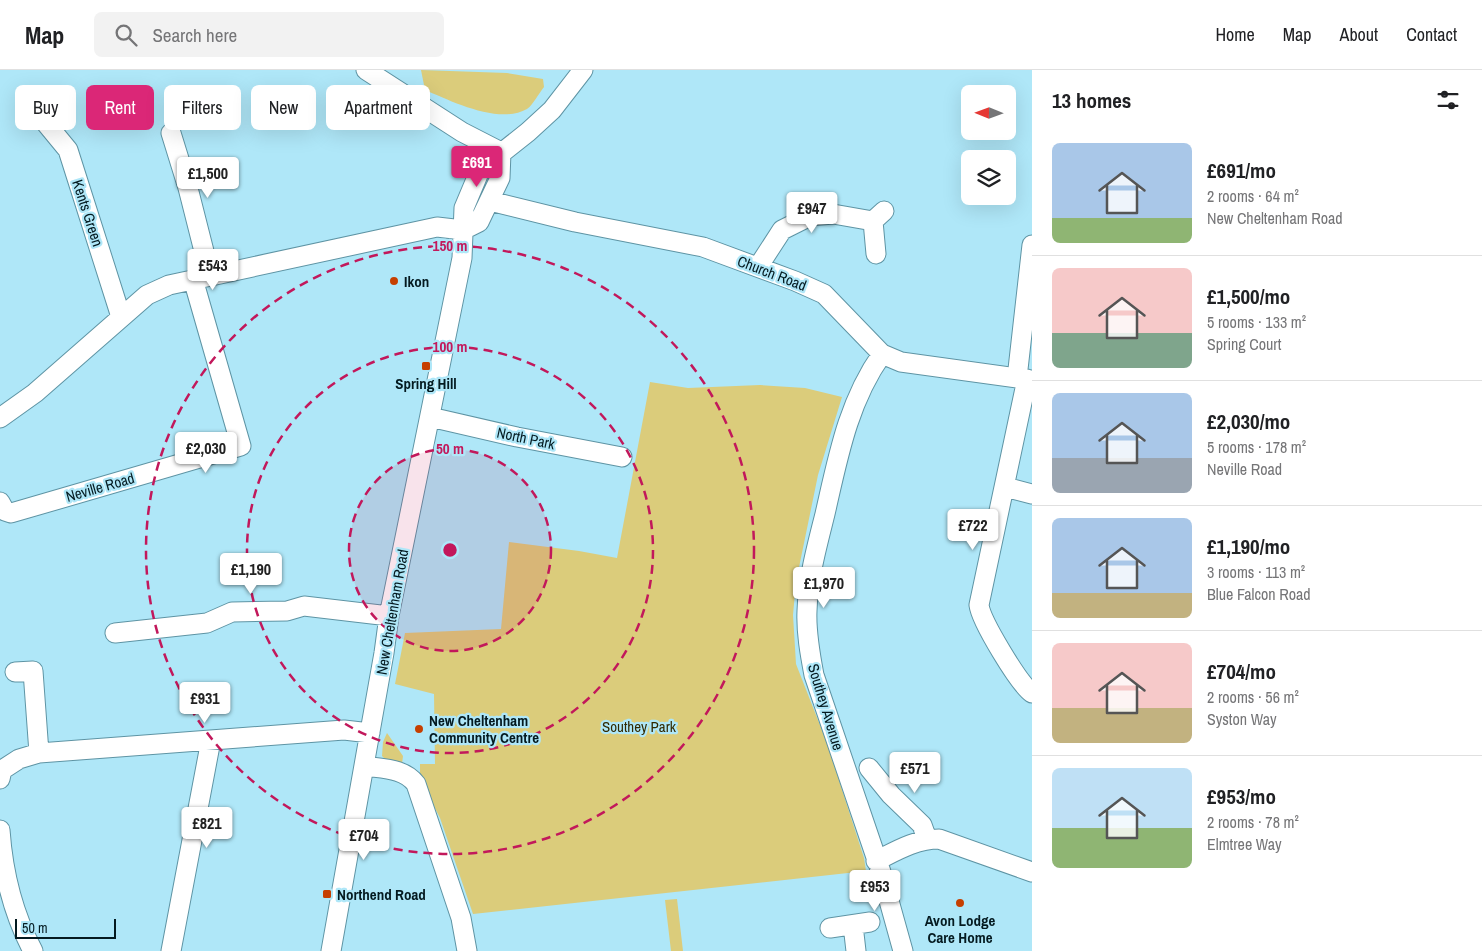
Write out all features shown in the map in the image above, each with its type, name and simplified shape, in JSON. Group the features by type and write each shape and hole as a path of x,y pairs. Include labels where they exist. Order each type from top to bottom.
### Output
{"street":[{"path":"0,418 35,393 147,295 202,277 437,227 463,230 480,222 500,178 501,152 462,132 390,76 366,70"},
{"name":"New Cheltenham Road","path":"331,951 389,616 462,258 464,208 480,170 528,132 552,110 582,70"},
{"name":"Kents Green","path":"52,130 68,150 121,317"},
{"path":"171,133 188,188 202,277"},
{"name":"Church Road","path":"490,201 575,222 703,247 824,294 882,354 901,362 1025,379"},
{"path":"758,267 782,230 810,216 833,214 879,216 876,254"},
{"path":"1032,245 1025,379 979,605 980,614 1024,687 1032,693"},
{"name":"Neville Road","path":"0,502 5,511 11,513 241,446 202,277"},
{"name":"Southey Avenue","path":"882,354 866,376 843,436 811,575 807,612 808,644 814,675 876,861 903,951"},
{"name":"North Park","path":"430,416 517,437 622,457"},
{"path":"1004,487 1032,494"},
{"path":"115,633 207,623 232,612 287,611 304,606 389,616"},
{"path":"32,671 39,753"},
{"path":"0,779 2,770 19,760 39,753 344,730 370,733"},
{"path":"170,951 211,740"},
{"path":"364,766 409,775 416,784 460,918 467,951"},
{"path":"869,768 891,795 922,825 927,839"},
{"path":"0,830 11,900 21,928 33,951"},
{"path":"876,861 927,839 939,839 952,842 1032,872"},
{"path":"830,928 862,924 856,951"}],"green space":[{"path":"421,70 507,73 543,79 544,87 527,109 516,113 503,114 475,110 461,105 430,92 430,85 424,85"},
{"name":"Southey Park","path":"650,382 688,388 760,385 805,388 842,397 818,475 796,582 793,615 796,664 827,743 864,858 866,871 473,914 440,818 420,779 420,764 435,764 434,694 395,684 405,633 501,629 509,542 617,558"},
{"path":"387,733 403,756 402,764 386,760 382,756 383,742"},
{"path":"677,899 683,951 671,951 665,900"}],"place":[{"name":"Ikon","path":"394,281"},
{"name":"Spring Hill","path":"426,366"},
{"name":"New Cheltenham Community Centre","path":"419,729"},
{"name":"Northend Road","path":"327,894"},
{"name":"Avon Lodge Care Home","path":"960,903"}]}
